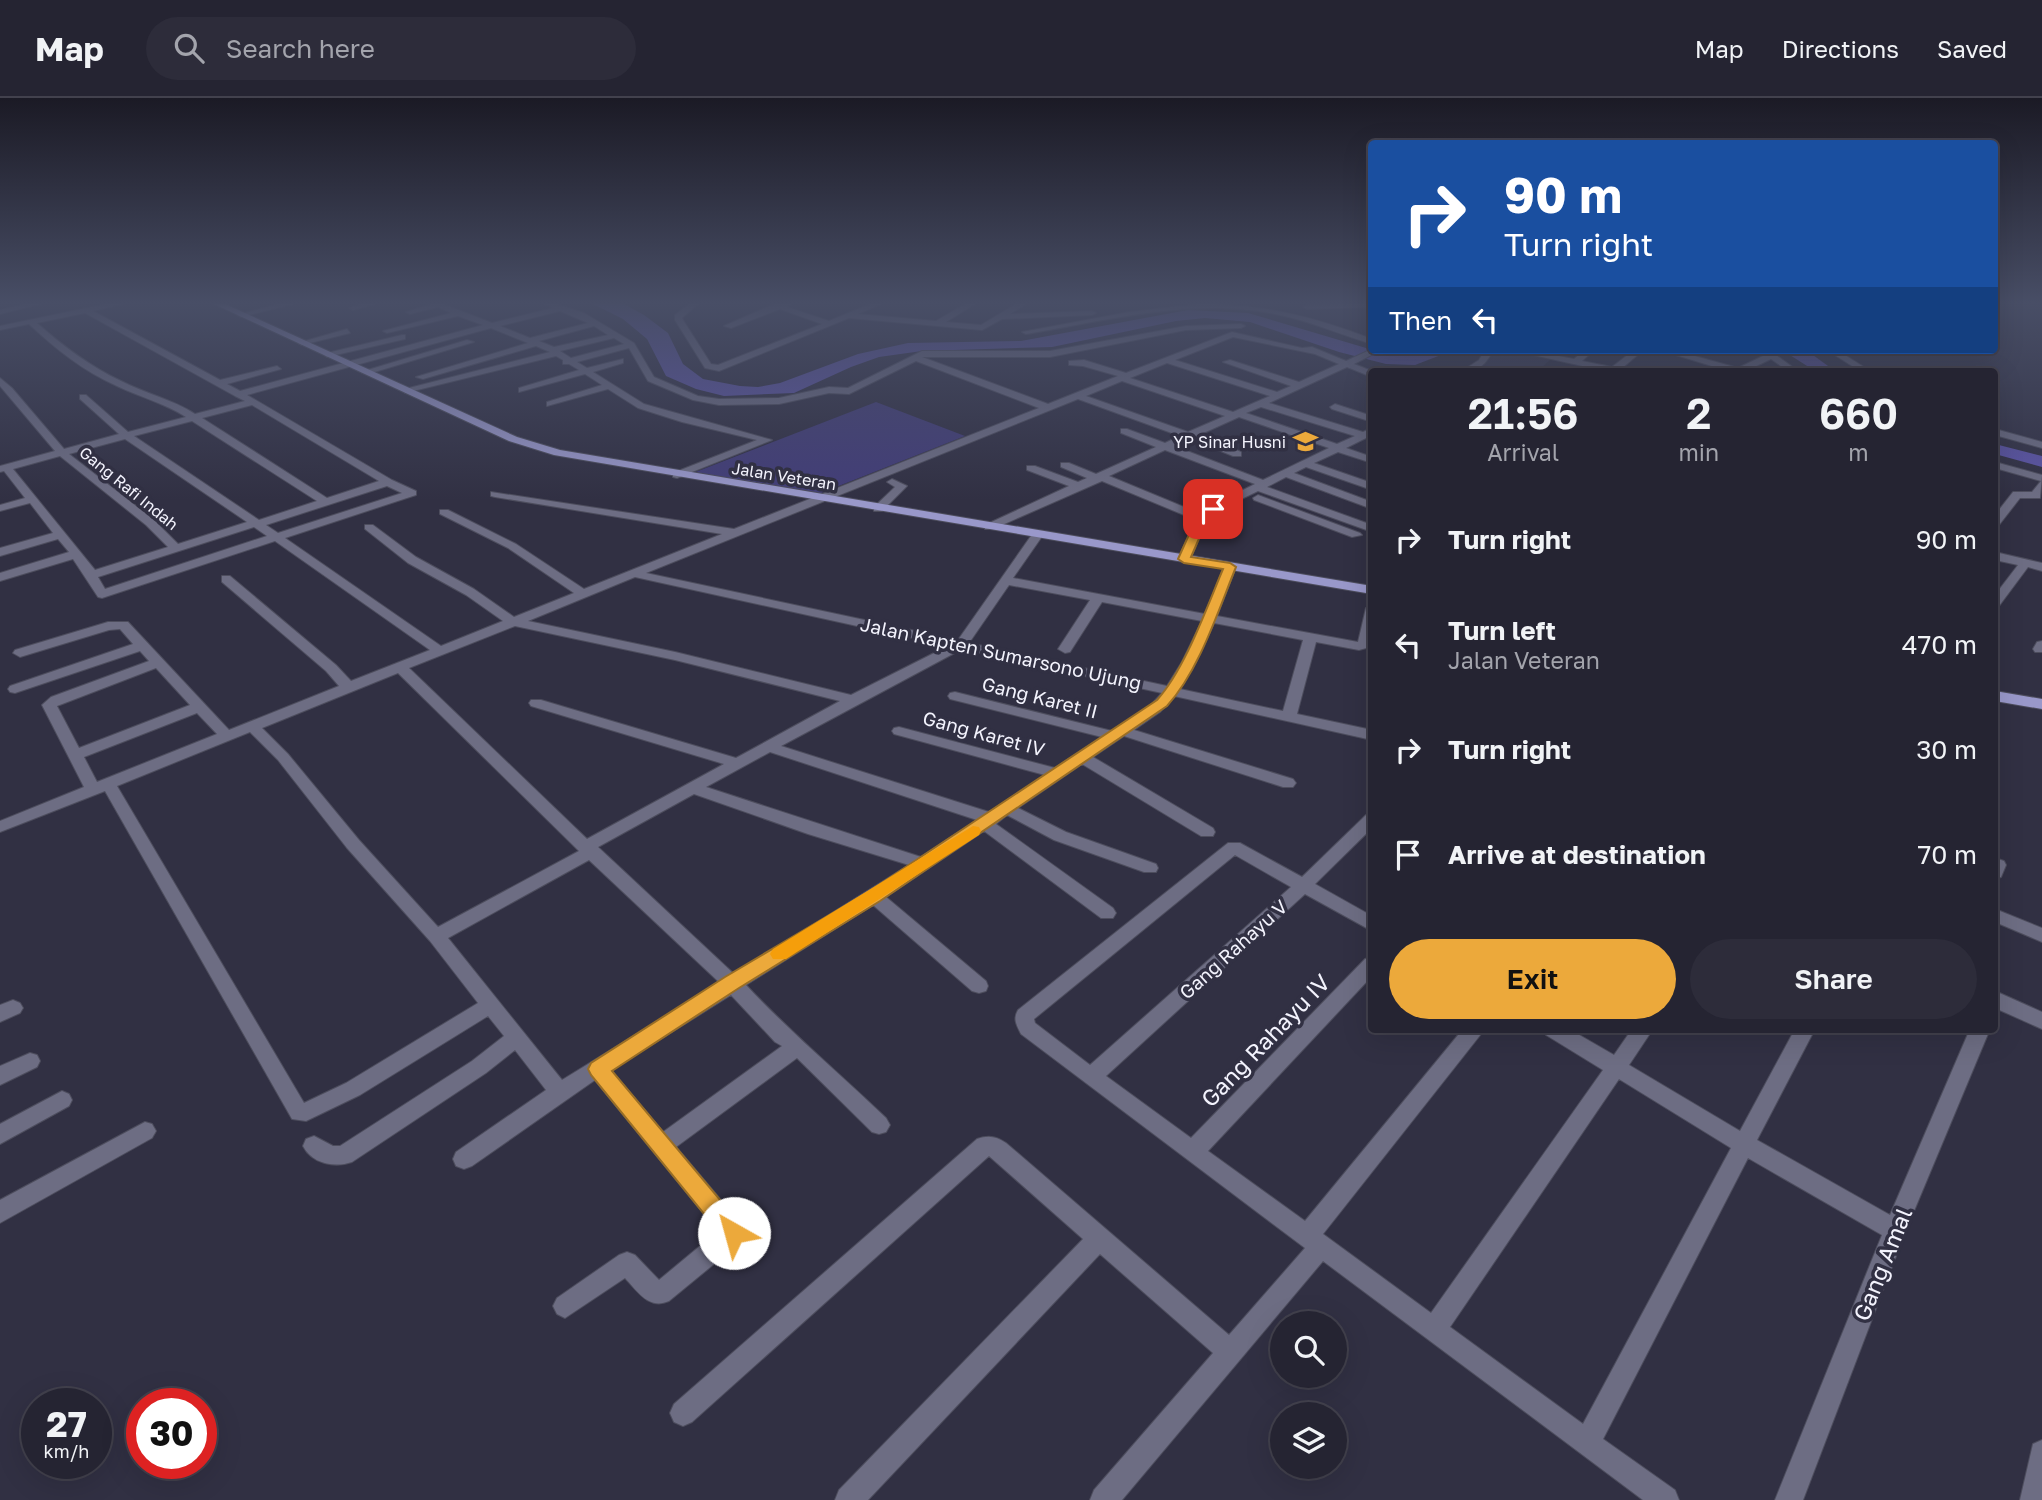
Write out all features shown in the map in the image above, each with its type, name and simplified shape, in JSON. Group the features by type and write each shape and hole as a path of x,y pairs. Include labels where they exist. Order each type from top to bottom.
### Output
{"main road":[{"name":"Jalan Veteran","path":"360,369 532,446 558,453 815,499 1368,589"},
{"path":"1998,697 2042,704"}],"street":[{"path":"93,369 119,384 174,405 326,502"},
{"path":"194,369 253,402 388,482 412,493 100,593 76,554 3,468 253,402"},
{"path":"219,383 275,369"},
{"path":"239,394 328,369"},
{"path":"365,372 374,369"},
{"path":"394,385 440,369"},
{"path":"408,391 489,369"},
{"path":"522,390 591,369"},
{"path":"645,369 650,379 696,398 719,401 779,401 830,390 849,391 893,369"},
{"path":"947,369 1046,407"},
{"path":"1102,369 1368,459"},
{"path":"0,827 1142,369"},
{"path":"1196,369 1277,395"},
{"path":"1250,369 1298,385"},
{"path":"989,527 1333,369"},
{"path":"585,371 641,406 767,440 677,475"},
{"name":"Gang Rafi Indah","path":"0,380 61,452 96,483 157,528 176,548"},
{"path":"1111,382 1161,400"},
{"path":"550,404 608,386"},
{"path":"1076,396 1237,454"},
{"path":"83,397 127,436 440,651"},
{"path":"1259,403 1368,435"},
{"path":"1335,407 1368,418"},
{"path":"1124,431 1368,527"},
{"path":"1998,433 2042,445"},
{"path":"1184,559 1202,519 1213,509 1336,447 1368,435"},
{"path":"1304,463 1368,486"},
{"path":"1065,465 1202,519"},
{"path":"1998,465 2042,478"},
{"path":"1031,468 1080,487"},
{"path":"1284,473 1368,504"},
{"path":"1998,477 2042,484 2036,496 2017,494 1998,519"},
{"path":"91,575 388,482"},
{"path":"878,509 902,486 892,482"},
{"path":"1245,493 1356,535"},
{"path":"495,494 731,532"},
{"path":"0,508 30,500"},
{"path":"444,512 512,546 581,592"},
{"path":"369,527 412,560 470,592 512,621 675,656 853,700"},
{"path":"436,936 767,746 961,644 1037,535"},
{"path":"0,552 60,536"},
{"path":"0,577 76,554"},
{"path":"1998,557 2042,567"},
{"path":"1998,599 2025,563"},
{"path":"464,1159 561,1092 874,896 1155,709 1172,691 1209,619 1230,567"},
{"name":"Jalan Kapten Sumarsono Ujung","path":"631,573 1368,734"},
{"path":"226,579 331,668 348,687"},
{"path":"1007,580 1310,638 1364,645 1368,626"},
{"path":"1065,649 1098,598"},
{"path":"20,653 123,625 227,736"},
{"path":"1289,717 1310,638"},
{"path":"15,690 143,645"},
{"path":"159,662 49,705 75,755 101,786 299,1113 353,1089 490,1005"},
{"path":"400,667 732,983 782,1036 798,1046 878,1125"},
{"name":"Gang Karet II","path":"955,696 1119,734 1288,783"},
{"path":"536,703 737,763"},
{"path":"75,755 201,706"},
{"path":"252,726 283,757 353,844 436,936 561,1092"},
{"name":"Gang Karet IV","path":"900,731 1059,774"},
{"path":"767,746 1060,836 1150,868"},
{"path":"1083,758 1206,832"},
{"path":"692,788 814,830 922,863"},
{"path":"995,817 1054,876 1107,913"},
{"name":"Gang Rahayu V","path":"1091,1077 1304,885 1368,823"},
{"path":"1368,922 1238,847 1232,848 1025,1015 1028,1028 1433,1331 1665,1500"},
{"path":"874,896 979,986"},
{"path":"1998,916 2042,935"},
{"name":"Gang Rahayu IV","path":"1194,1150 1368,968"},
{"path":"1998,1000 2042,1021"},
{"path":"1104,1500 1230,1352 1472,1033"},
{"path":"1560,1033 1744,1144 1895,1230"},
{"path":"1433,1331 1640,1033"},
{"path":"1587,1443 1803,1033"},
{"name":"Gang Amal","path":"1789,1500 1895,1230 1978,1033"},
{"path":"314,1146 331,1156 344,1155 479,1068 516,1038"},
{"path":"662,1145 798,1046"},
{"path":"0,1076 30,1061"},
{"path":"565,1307 627,1264 654,1292 661,1293 733,1235 733,1231 598,1069"},
{"path":"0,1135 62,1100"},
{"path":"0,1212 145,1131"},
{"path":"683,1413 985,1146 993,1146 998,1150 1098,1240 1230,1352"},
{"path":"849,1500 1098,1240"},
{"path":"2032,1497 2042,1453"}],"shaded area":[{"path":"663,369 690,369 703,379 758,387 780,383 817,369 846,369 794,393 724,396 696,389 666,376"},
{"path":"876,402 965,436 816,495 693,473"},
{"path":"1998,445 2042,456 2042,467 1998,455"}],"slow traffic":[{"path":"780,954 973,831"}],"place":[{"name":"YP Sinar Husni","path":"1306,442"}],"route":[{"path":"734,1233 598,1069 993,819 1162,703 1172,691 1209,619 1230,567 1184,559 1202,519 1213,509"}]}
